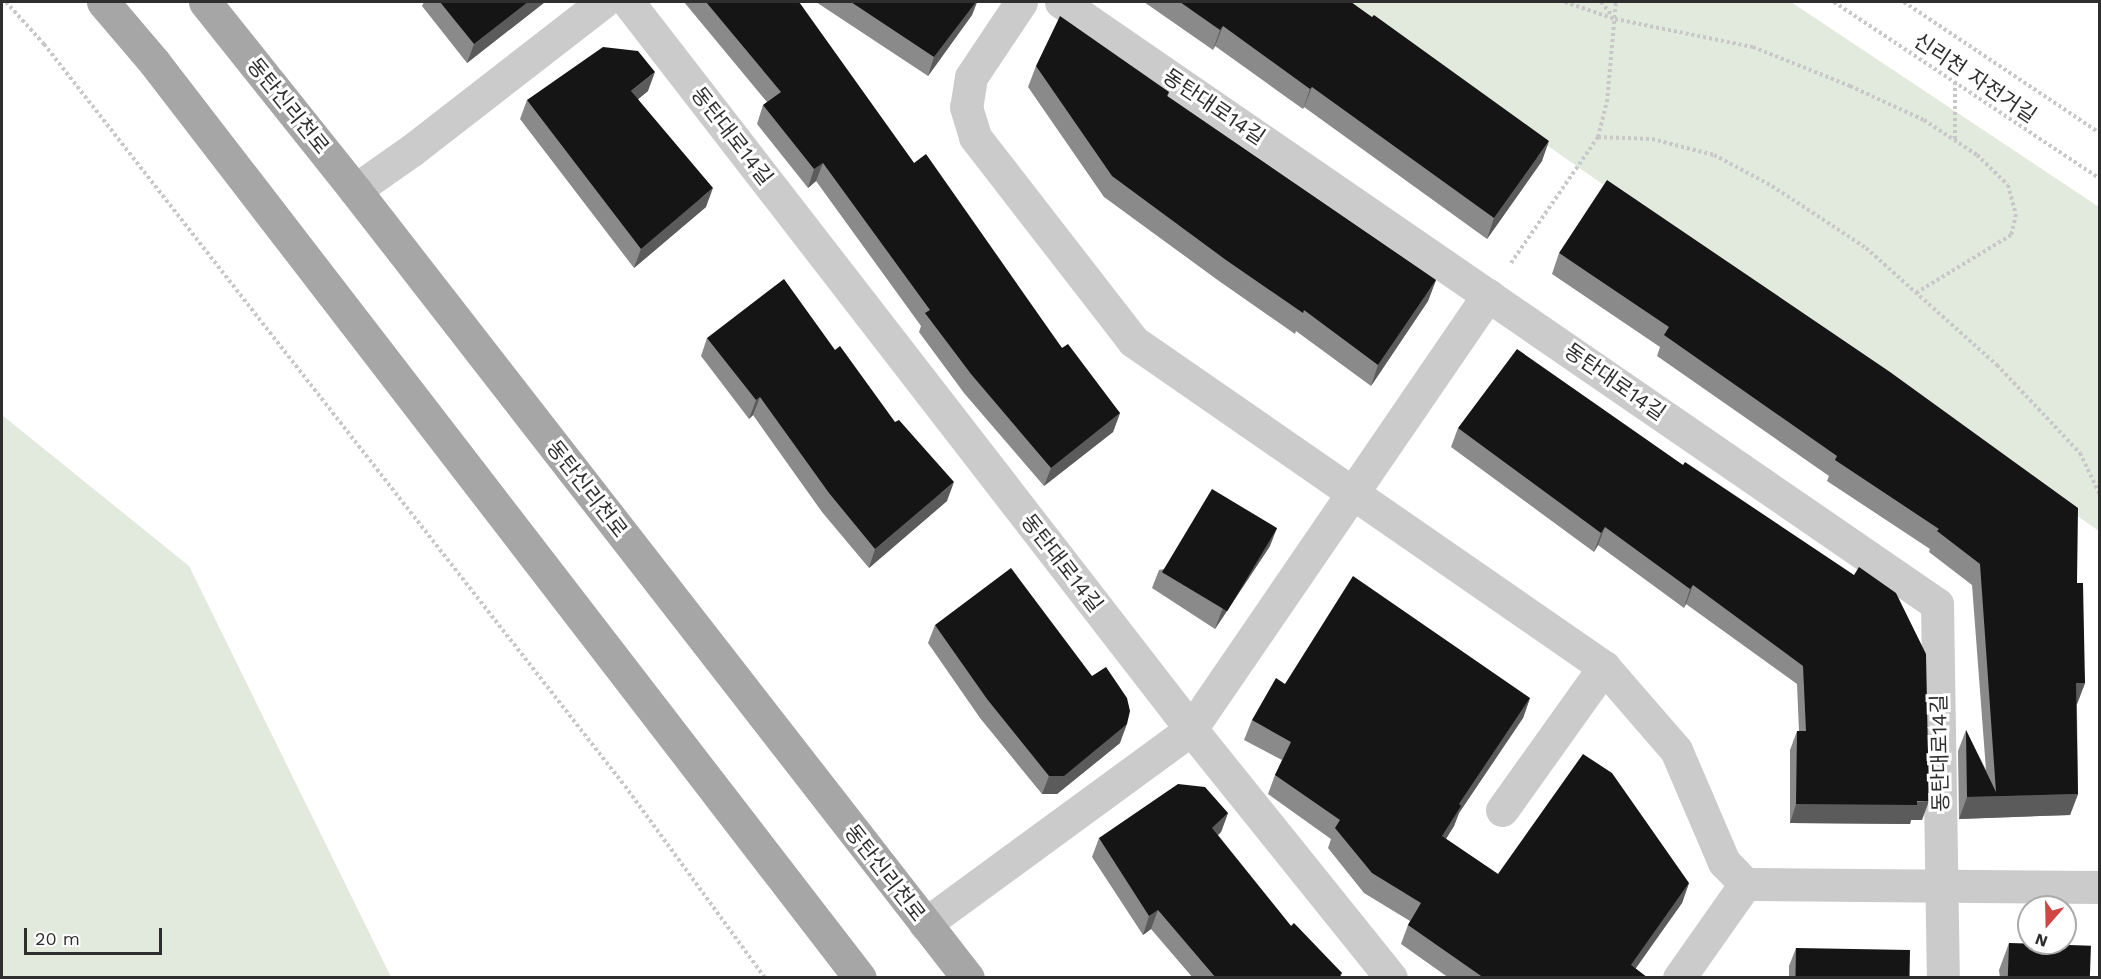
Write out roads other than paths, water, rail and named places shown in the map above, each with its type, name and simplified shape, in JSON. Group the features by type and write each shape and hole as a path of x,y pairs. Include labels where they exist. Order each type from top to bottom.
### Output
{"main road":[{"path":"103,2 161,71 860,978"},
{"name":"동탄신리천로","path":"205,2 355,190 968,978"}],"street":[{"path":"355,190 412,150 603,2"},
{"name":"동탄대로14길","path":"628,2 1191,729 1391,978"},
{"path":"1021,2 971,77 966,107 975,137 1133,341 1605,668 1676,750 1724,862 1745,884 2100,887"},
{"name":"동탄대로14길","path":"1060,2 1937,604 1943,978"},
{"path":"925,924 1191,729 1488,295"},
{"path":"1502,810 1605,668"},
{"path":"1680,978 1745,884"}]}
